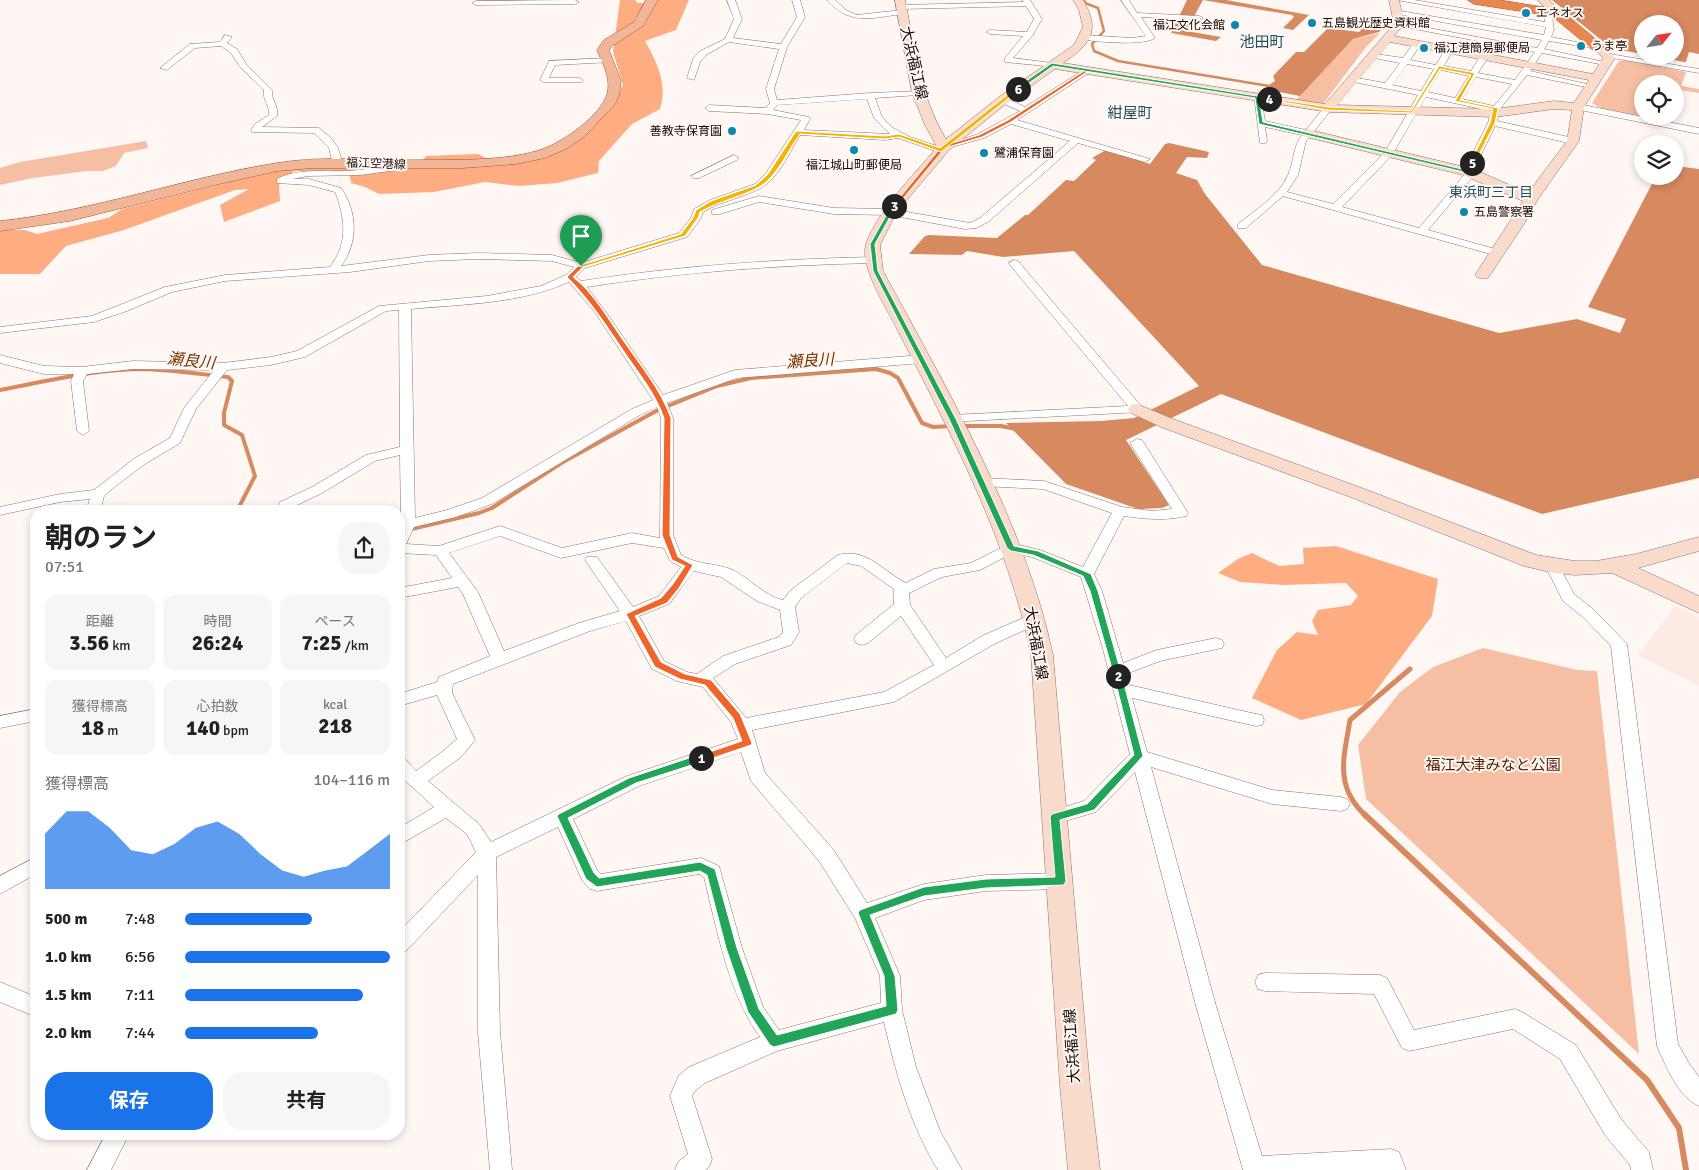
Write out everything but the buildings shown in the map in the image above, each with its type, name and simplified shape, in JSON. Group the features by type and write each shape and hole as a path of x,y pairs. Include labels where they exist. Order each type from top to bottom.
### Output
{"highway":[{"path":"1471,4 1558,29 1603,55"}],"main road":[{"path":"608,60 603,50 608,43 639,24 652,0"},
{"name":"福江空港線","path":"0,226 69,216 274,167 306,163 413,165 506,160 554,150 581,134 612,100 616,87 615,76 608,60"}],"street":[{"path":"480,0 476,3 575,2"},
{"path":"728,40 738,19 731,0"},
{"path":"774,103 770,89 783,47 801,17 796,0"},
{"path":"831,0 843,12 856,18 901,6 1027,2 1038,19 1029,34 1008,60 1087,70 1328,108 1494,115 1554,105 1578,107 1699,131"},
{"path":"942,148 1003,100 1079,47 1088,27 1084,10 1078,0"},
{"path":"1083,37 1132,40 1152,38 1125,0"},
{"path":"1394,0 1399,24"},
{"path":"1400,0 1471,4 1455,35"},
{"path":"1543,0 1558,29"},
{"name":"大浜福江線","path":"901,6 918,93 942,148 890,212 873,244 874,260 876,271 922,359 982,482 1011,548 1035,619 1042,655 1075,1086 1084,1170"},
{"path":"1397,12 1461,22 1558,29 1603,55"},
{"path":"1136,15 1199,18"},
{"path":"1399,24 1540,51 1603,55 1699,71"},
{"path":"1242,226 1281,193 1293,174 1306,133 1399,24"},
{"path":"1421,232 1469,172 1494,115 1515,82 1558,29"},
{"path":"990,32 1029,34"},
{"path":"1386,38 1484,57 1527,69 1593,82"},
{"path":"691,78 696,61 704,53 728,40 783,47"},
{"path":"164,68 193,46 225,41 243,65 268,90 269,94 267,96 275,113 255,130 316,130 334,146 337,158 336,163"},
{"path":"1387,86 1418,44"},
{"path":"1334,208 1389,153 1449,50"},
{"path":"1372,55 1515,82"},
{"path":"1483,275 1531,199 1573,141 1578,107 1593,82 1603,55"},
{"path":"1457,101 1484,57"},
{"path":"579,80 544,80 552,63 608,60"},
{"path":"870,95 878,117 885,125 899,135 942,148 981,136 1010,121 1087,70"},
{"path":"1352,79 1457,101 1573,141"},
{"path":"768,111 774,103 918,93"},
{"path":"1257,97 1263,141"},
{"path":"1003,100 1027,111"},
{"path":"0,359 44,370 82,371 133,365 222,367 271,361 301,354 383,308 486,299 544,289 570,277 581,266 683,235 696,218 698,211 712,202 758,186 770,175 806,119 768,111 709,108"},
{"path":"1010,121 1145,159"},
{"path":"1260,123 1469,172 1531,199"},
{"path":"798,132 885,137 899,135"},
{"path":"696,218 759,199 834,211 890,212 972,226 984,220 1033,175 1076,140"},
{"path":"696,176 734,158"},
{"path":"334,270 344,255 349,239 348,221 342,196 338,190 309,182 280,181 289,176 354,173 413,165"},
{"path":"1281,193 1498,253"},
{"path":"0,330 94,319 169,289 225,278 334,270 429,258 478,256 552,258 581,266"},
{"path":"580,285 637,276 824,261 874,260"},
{"path":"1014,263 1137,409 1168,423 1553,568 1604,568 1699,544"},
{"path":"570,277 580,285 661,401 667,418 666,535 674,558 690,565 726,573 776,606 786,606"},
{"path":"405,307 408,524 405,531"},
{"path":"408,524 451,514 487,501 636,412 735,374 922,359"},
{"path":"0,511 60,498 98,494 140,461 175,440 190,408 222,367"},
{"path":"82,371 77,381 83,431"},
{"path":"956,428 1137,409"},
{"path":"982,482 1044,485 1120,511 1152,515 1181,513 1137,443"},
{"path":"284,505 317,490 371,458 406,450"},
{"path":"95,505 98,494"},
{"path":"1087,574 1120,511"},
{"path":"405,547 440,551 500,531 561,553 632,538 669,544"},
{"path":"786,606 796,594 843,558 851,556 860,559 901,587 908,588 939,573 976,566 1011,548 1035,553 1087,574 1094,591 1121,689 1206,1006 1255,1169 1391,1160 1395,1170"},
{"path":"440,551 470,592 500,660"},
{"path":"592,560 630,614 658,665 683,677 708,682 737,717 742,725 757,776 826,855 864,913 890,976 892,1010 905,1067 932,1138 951,1170"},
{"path":"415,781 438,766 459,749 466,740 444,693 444,681 586,627 630,614 664,600 690,565"},
{"path":"1616,566 1699,605"},
{"path":"1553,568 1568,597 1589,614 1619,644 1668,1046 1682,1073 1699,1095"},
{"path":"405,592 461,581"},
{"path":"901,587 902,606 944,667"},
{"path":"700,681 708,673 729,660 785,641 791,632 786,606"},
{"path":"862,639 902,606"},
{"path":"742,725 888,698 988,640 1035,619"},
{"path":"1116,671 1156,656 1216,644"},
{"path":"405,698 444,686"},
{"path":"1121,689 1256,720"},
{"path":"0,722 30,716"},
{"path":"405,939 487,853 633,781 747,743"},
{"path":"1055,817 1090,807 1138,756"},
{"path":"1138,756 1272,798 1340,804"},
{"path":"405,770 415,781 474,829 487,853 490,1032 501,1170"},
{"path":"405,833 447,808"},
{"path":"562,816 590,876 597,883 700,866 712,872 732,948 754,1012 774,1041"},
{"path":"0,886 30,868"},
{"path":"864,913 924,892 986,884 1060,881"},
{"path":"1264,982 1380,985 1409,1041 1515,1019 1568,1052 1613,1127 1641,1160 1642,1170"},
{"path":"0,992 30,1004"},
{"path":"686,1170 701,1159 681,1096 687,1083 704,1071 774,1041 892,1010"},
{"path":"98,1170 115,1140"}],"shaded area":[{"path":"620,0 654,3 657,0 689,0 676,30 645,41 654,57 662,82 663,91 660,109 632,124 599,161 598,173 557,183 519,186 485,182 434,192 379,194 351,183 349,171 294,171 279,185 280,201 224,222 220,205 249,189 235,190 124,230 66,246 40,274 0,274 0,230 25,230 37,234 108,218 122,209 276,170 298,168 417,168 426,156 478,154 500,165 559,152 609,110 623,85 613,52"},
{"path":"1187,0 1203,0 1186,31 1221,37 1216,41 1171,33"},
{"path":"1203,0 1226,0 1309,15 1293,30 1283,28 1294,17 1292,15"},
{"path":"1552,0 1699,0 1699,54 1689,52 1686,62 1684,62 1684,15 1634,15 1634,52 1611,48"},
{"path":"1384,22 1387,24 1379,32 1353,39 1300,96 1263,89 1275,81 1273,76 1296,52 1304,52 1328,28 1359,32 1365,26 1378,28"},
{"path":"1169,143 1209,152 1207,158 1187,157 1176,173 1197,180 1205,194 1262,265 1499,333 1577,319 1620,333 1626,319 1588,307 1651,185 1684,185 1684,167 1699,169 1699,478 1542,514 1221,394 1126,440 1169,505 1162,508 1138,509 1066,484 1006,423 1101,421 1134,418 1199,386 1074,251 1003,257 967,251 962,255 909,254 925,236 929,235 997,238 1025,215 1028,215 1066,180 1074,181 1096,160 1092,158 1106,150 1150,164 1165,144"},
{"path":"1336,546 1438,579 1432,616 1366,704 1301,720 1252,698 1277,650 1297,632 1318,635 1312,621 1318,610 1351,605 1358,596 1346,583 1283,585 1240,582 1218,573 1238,559 1252,553 1279,566 1304,564 1303,548"},
{"path":"1675,606 1699,617 1699,686 1638,655"}],"green space":[{"path":"1380,33 1366,47 1323,104 1296,100 1353,39"},
{"path":"1628,60 1634,61 1634,65 1652,65 1686,72 1684,78 1684,75 1634,75 1634,116 1602,109 1592,103 1619,61"},
{"path":"1684,86 1699,89 1699,93 1684,91"},
{"path":"146,141 148,148 124,153 116,166 103,171 87,171 33,178 0,185 0,168 20,162"},
{"name":"福江大津みなと公園","path":"1483,648 1577,670 1597,671 1639,1054 1366,799 1358,745 1400,692 1433,667"}],"waterway":[{"path":"1084,0 1085,3 1098,8 1104,31 1092,44 1094,51 1118,61 1269,86"},
{"name":"瀬良川","path":"405,531 479,513 492,508 563,462 658,410 717,386 751,378 876,369 890,373 898,378 922,423 933,427 952,426"},
{"name":"瀬良川","path":"0,390 108,371 165,370 228,377 232,381 224,413 224,425 242,435 255,476 240,505"},
{"name":"瀬良川","path":"962,426 1001,426 1016,429"},
{"path":"1365,815 1355,804 1345,782 1345,746 1350,720 1410,669"},
{"path":"1365,815 1647,1080 1679,1128 1686,1170"}],"place":[{"name":"エネオス","path":"1526,13"},
{"name":"五島観光歴史資料館","path":"1312,23"},
{"name":"福江文化会館","path":"1235,25"},
{"name":"うま亭","path":"1581,46"},
{"name":"福江港簡易郵便局","path":"1424,48"},
{"name":"善教寺保育園","path":"732,131"},
{"name":"福江城山町郵便局","path":"854,150"},
{"name":"鷺浦保育園","path":"984,153"},
{"name":"五島警察署","path":"1464,212"}],"district":[{"name":"池田町","path":"1262,42"},
{"name":"紺屋町","path":"1130,113"},
{"name":"東浜町三丁目","path":"1491,192"}],"route":[{"path":"581,266 570,277 580,285 661,401 667,418 668,433 666,535 674,558 690,565 664,600 630,614 658,665 683,677 708,682 737,717 742,725 747,743 633,781 562,816 590,876 597,883 700,866 712,872 732,948 754,1012 774,1041 892,1010 890,976 864,913 924,892 986,884 1060,881 1055,817 1090,807 1138,756 1111,650 1094,591 1087,574 1035,553 1011,548 952,419 876,271 873,244 897,202 944,147 981,136 1010,121 1087,70 1328,108 1412,112 1439,68 1473,74 1457,101 1496,108 1492,123 1468,172 1260,123 1257,97 1087,70 1052,65 1003,100 944,147 941,150 899,135 885,137 798,132 770,175 758,186 712,202 698,211 696,218 683,235 581,266"}]}
